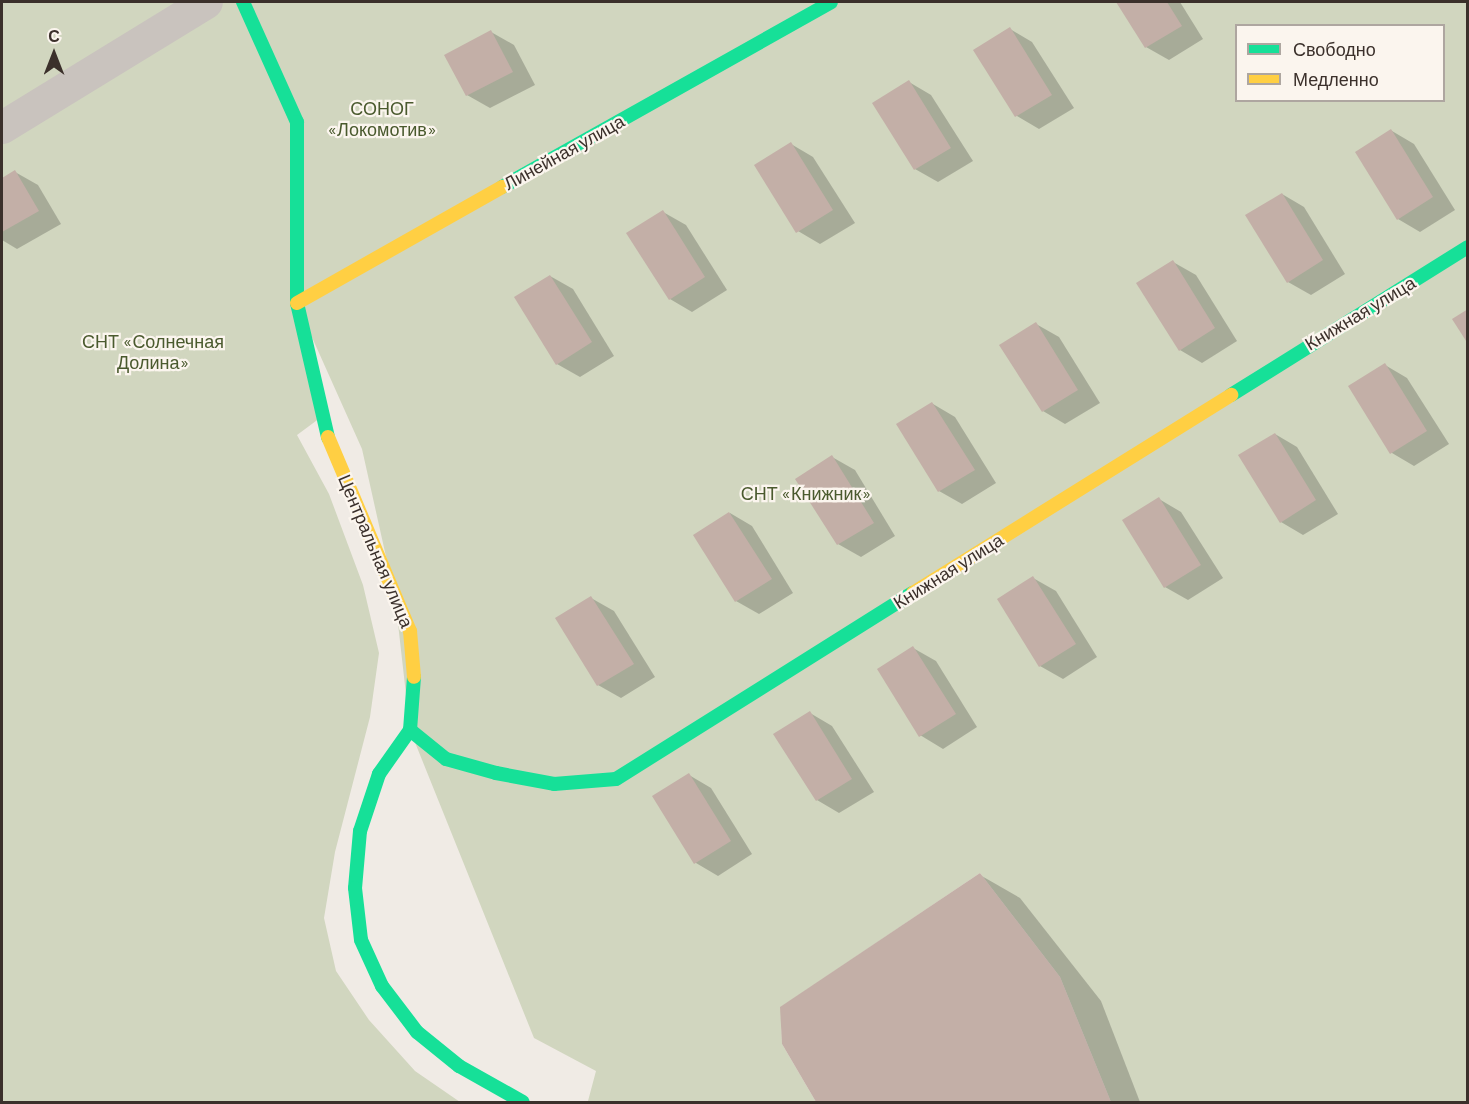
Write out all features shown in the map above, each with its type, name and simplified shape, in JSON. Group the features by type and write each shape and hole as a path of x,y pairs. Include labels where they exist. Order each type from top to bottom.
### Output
{"street":[{"path":"2,127 206,2"},
{"name":"Центральная улица","path":"243,2 297,122 297,303 320,418 410,630 415,664 410,730"},
{"name":"Линейная улица","path":"297,303 831,2"},
{"name":"Книжная улица","path":"410,730 446,759 496,773 554,784 616,779 1467,248"},
{"path":"410,730 379,774 360,831 355,888 361,940 382,986 417,1032 459,1066 523,1102"}],"green space":[{"path":"2,2 1467,2 1467,1102 1111,1102 1060,977 980,873 781,1007 782,1044 816,1102 588,1101 596,1071 534,1038 410,730 395,597 362,449 298,306 320,418 297,435 329,494 363,585 379,653 370,717 335,852 324,918 336,971 369,1020 415,1071 460,1102 2,1102"}],"building":[{"path":"1116,2 1167,2 1182,26 1145,48"},
{"path":"1010,27 1052,95 1015,117 973,50"},
{"path":"491,30 513,72 466,96 444,55"},
{"path":"909,80 951,148 914,170 872,103"},
{"path":"1391,129 1433,197 1397,220 1355,152"},
{"path":"791,142 833,210 796,233 754,165"},
{"path":"15,170 39,211 2,232 2,178"},
{"path":"1282,193 1323,260 1287,283 1245,215"},
{"path":"663,210 705,277 669,300 626,233"},
{"path":"1173,260 1215,328 1179,351 1136,283"},
{"path":"550,275 592,342 556,365 514,297"},
{"path":"1468,309 1468,344 1452,319"},
{"path":"1036,322 1078,390 1042,412 999,345"},
{"path":"1385,363 1427,431 1390,454 1348,386"},
{"path":"932,402 975,470 938,492 896,424"},
{"path":"1275,433 1316,500 1280,523 1238,455"},
{"path":"832,455 874,523 837,545 795,479"},
{"path":"1159,497 1201,565 1164,588 1122,520"},
{"path":"729,512 772,579 735,602 693,535"},
{"path":"1033,576 1076,644 1039,667 997,599"},
{"path":"591,596 634,664 597,686 555,618"},
{"path":"913,646 956,714 919,737 877,669"},
{"path":"810,711 852,779 816,801 773,734"},
{"path":"689,773 731,841 694,864 652,796"},
{"path":"980,873 1060,977 1111,1102 816,1102 782,1044 780,1007"}],"traffic: fast":[{"path":"243,2 297,122 297,303 328,437"},
{"path":"502,187 831,2"},
{"path":"1231,395 1468,247"},
{"path":"410,730 446,759 496,773 554,784 616,779 913,593"},
{"path":"414,677 410,730 379,774 360,831 355,888 361,940 382,986 417,1032 459,1066 523,1102"}],"traffic: slow":[{"path":"297,303 502,187"},
{"path":"913,593 1231,395"},
{"path":"328,437 410,631 414,677"}],"park label":[{"name":"СОНОГ «Локомотив»","path":"382,119"},
{"name":"СНТ «Солнечная Долина»","path":"153,352"},
{"name":"СНТ «Книжник»","path":"806,493"}]}
